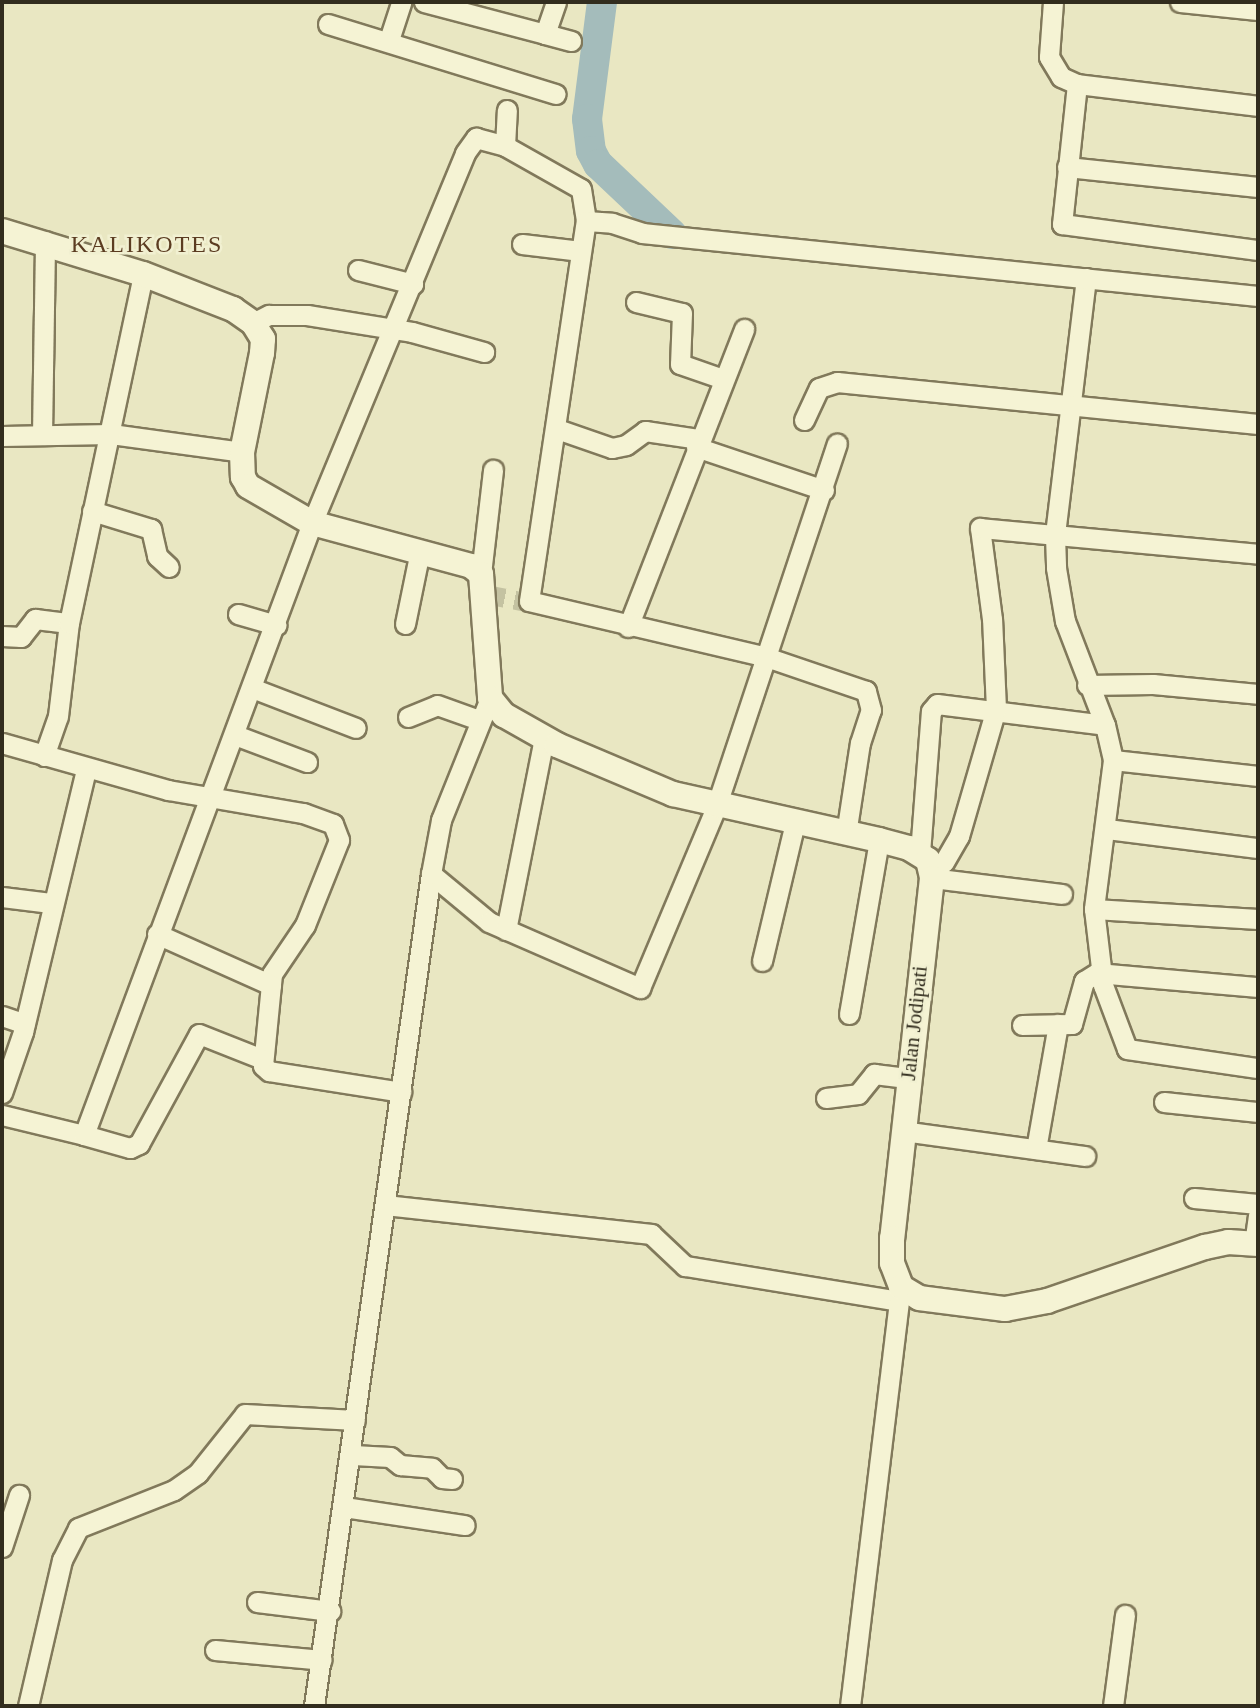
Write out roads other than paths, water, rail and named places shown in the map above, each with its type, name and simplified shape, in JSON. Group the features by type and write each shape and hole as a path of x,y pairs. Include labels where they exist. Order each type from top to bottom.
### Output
{"street":[{"path":"389,40 401,2"},
{"path":"424,2 465,7 572,41"},
{"path":"545,34 556,2"},
{"path":"1053,2 1049,57 1056,73 1077,84 1258,106"},
{"path":"1180,2 1258,10"},
{"path":"328,24 389,40 555,94"},
{"path":"1077,84 1059,216 1066,227 1258,250"},
{"path":"505,145 507,110"},
{"path":"84,1135 312,523 395,329 470,142 484,137 505,145 581,189 586,221 557,429 529,601 628,627 763,656 870,695 872,710 860,743 846,834"},
{"path":"1067,167 1258,187"},
{"path":"586,221 612,223 642,233 1258,296"},
{"path":"2,231 45,241 143,274 233,309 253,323 262,339 262,353 242,452 243,477 248,486 312,523 471,566 481,574"},
{"path":"43,435 45,241"},
{"path":"522,244 581,251"},
{"path":"358,270 413,284"},
{"path":"44,757 58,716 69,623 143,274"},
{"path":"1086,278 1055,536 1060,600 1087,685 1105,725 1113,760 1107,829 1095,877 1097,973 1127,1049 1258,1068"},
{"path":"635,302 682,313 680,364 723,379"},
{"path":"253,323 284,312 395,329 484,352"},
{"path":"628,627 744,329"},
{"path":"804,420 816,392 837,382 1072,403 1258,424"},
{"path":"557,429 612,448 626,445 645,430 698,443 824,490"},
{"path":"2,436 111,434 242,452"},
{"path":"430,874 463,897 480,917 640,988 716,807 763,656 824,490 837,444"},
{"path":"493,470 481,574 491,698 504,715 544,738 629,778 716,807 879,840 928,867 1062,894"},
{"path":"92,511 151,529 157,556 169,567"},
{"path":"928,867 944,862 960,836 996,709 992,619 979,529 985,526 1055,536 1258,554"},
{"path":"405,624 420,551"},
{"path":"237,614 276,625"},
{"path":"2,636 21,638 35,619 69,623"},
{"path":"1087,685 1153,684 1258,694"},
{"path":"252,688 356,728"},
{"path":"314,1706 353,1455 355,1420 430,874 441,820 479,720 491,698"},
{"path":"928,867 931,711 937,704 996,709 1105,725"},
{"path":"408,717 437,705 479,720"},
{"path":"235,735 307,762"},
{"path":"506,930 544,738"},
{"path":"2,743 86,769 209,797 303,813 332,824 339,834 305,925 275,967 262,1059 269,1071 401,1093"},
{"path":"1113,760 1258,776"},
{"path":"2,1093 25,1024 51,903 86,769"},
{"path":"762,961 795,823"},
{"path":"1107,829 1258,848"},
{"path":"849,1014 879,840"},
{"name":"Jalan Jodipati","path":"899,1294 892,1263 928,867"},
{"path":"2,897 51,903"},
{"path":"1094,908 1258,919"},
{"path":"157,934 271,985"},
{"path":"1022,1025 1073,1023 1084,981 1097,973 1258,987"},
{"path":"2,1016 25,1024"},
{"path":"1036,1149 1058,1024"},
{"path":"2,1115 122,1147 139,1144 200,1034 262,1059"},
{"path":"826,1098 858,1094 879,1075 909,1078"},
{"path":"1164,1102 1258,1112"},
{"path":"902,1131 1085,1156"},
{"path":"1194,1198 1258,1204"},
{"path":"385,1205 651,1234 685,1266 1005,1309 1047,1301 1205,1247 1228,1242 1256,1244 1258,1215"},
{"path":"850,1706 899,1294"},
{"path":"28,1706 62,1560 78,1528 174,1490 198,1473 245,1414 355,1420"},
{"path":"353,1455 390,1457 401,1465 434,1469 440,1477 452,1479"},
{"path":"2,1548 19,1495"},
{"path":"344,1507 465,1525"},
{"path":"257,1602 330,1611"},
{"path":"1113,1706 1125,1615"},
{"path":"215,1650 322,1660"}],"waterway":[{"path":"602,2 587,119 591,151 598,164 672,234"}],"tunnel":[{"path":"486,594 531,603"}],"district":[{"name":"KALIKOTES","path":"147,245"}]}
